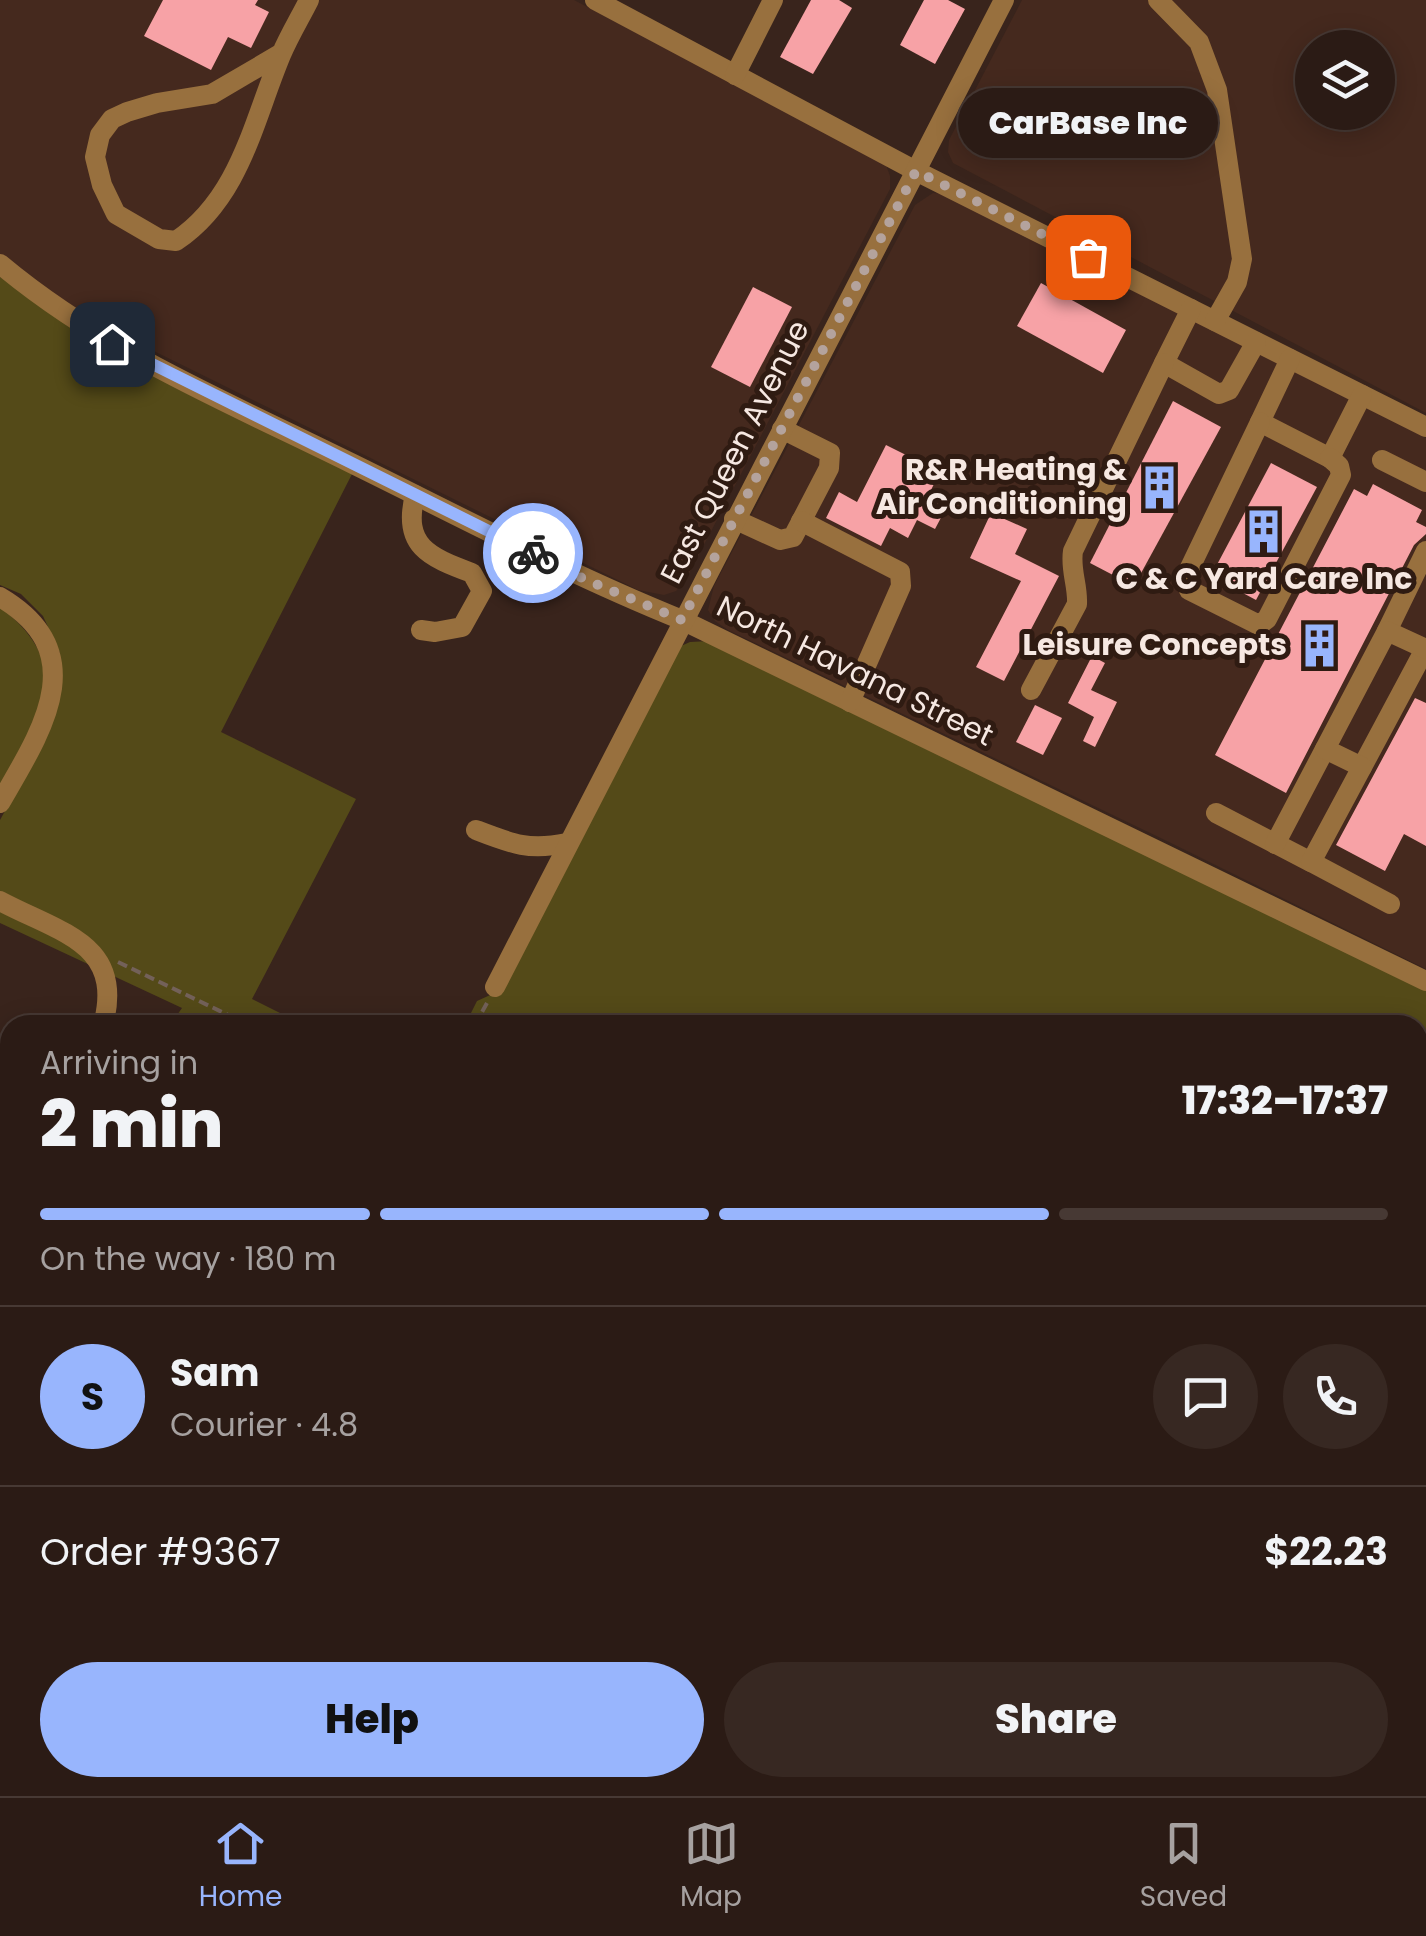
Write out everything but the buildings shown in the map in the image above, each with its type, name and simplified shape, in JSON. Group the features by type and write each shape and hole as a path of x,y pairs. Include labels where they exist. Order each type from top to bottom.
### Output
{"street":[{"path":"282,53 212,94 157,103 112,119 100,135 94,156 116,214 160,239 176,241 216,207 309,0"},
{"path":"734,75 773,0"},
{"name":"East Queen Avenue","path":"495,987 1004,0"},
{"path":"1158,0 1199,42 1217,90 1242,258 1237,282 1216,321"},
{"path":"606,2 916,171 1426,427"},
{"name":"North Havana Street","path":"0,264 53,306 112,344 584,579 682,620 1426,981"},
{"path":"1031,690 1077,604 1078,590 1070,568 1073,551 1190,309"},
{"path":"1164,363 1219,394 1230,390 1256,342"},
{"path":"1260,422 1330,458 1339,466 1341,475 1267,619 1259,625 1189,590 1185,578 1290,359"},
{"path":"1330,458 1362,395"},
{"path":"734,519 780,540 793,537 828,468 830,453 782,428"},
{"path":"1382,460 1426,482"},
{"path":"415,495 409,516 414,538 423,550 472,573 482,591 462,627 422,630"},
{"path":"801,521 900,572 902,586 850,702"},
{"path":"1275,844 1426,552"},
{"path":"0,597 29,618 50,653 54,689 46,716 0,804"},
{"path":"1311,862 1425,650 1387,631"},
{"path":"1325,748 1362,768"},
{"path":"1216,813 1390,904"},
{"path":"476,830 518,846 541,848 567,843"},
{"path":"0,901 87,947 102,963 109,982 106,1015"}],"path":[{"path":"87,947 228,1015"},
{"path":"480,1015 495,987"}],"shaded area":[{"path":"0,0 574,0 876,158 886,165 890,189 685,581 676,591 664,595 638,590 87,318 0,255"},
{"path":"1022,0 1426,0 1426,413 953,163 948,152 949,140"},
{"path":"933,193 947,194 1426,438 1426,969 728,630 708,610 714,586 915,205"},
{"path":"0,277 352,474 221,732 356,799 252,999 284,1015 177,1015 182,1008 0,923 0,820 48,733 61,691 60,653 43,616 21,594 0,585"},
{"path":"0,607 39,651 45,673 37,716 0,788"},
{"path":"710,641 1426,988 1426,1015 470,1015 477,1001 499,991 681,646"}],"way so far":[{"path":"533,553 682,620 916,171 1088,257"}],"place":[{"name":"CarBase Inc","path":"1088,257"},
{"name":"R&R Heating & Air Conditioning","path":"1160,487"},
{"name":"C & C Yard Care Inc","path":"1264,532"},
{"name":"Leisure Concepts","path":"1320,645"}],"route":[{"path":"112,344 533,553"}]}
